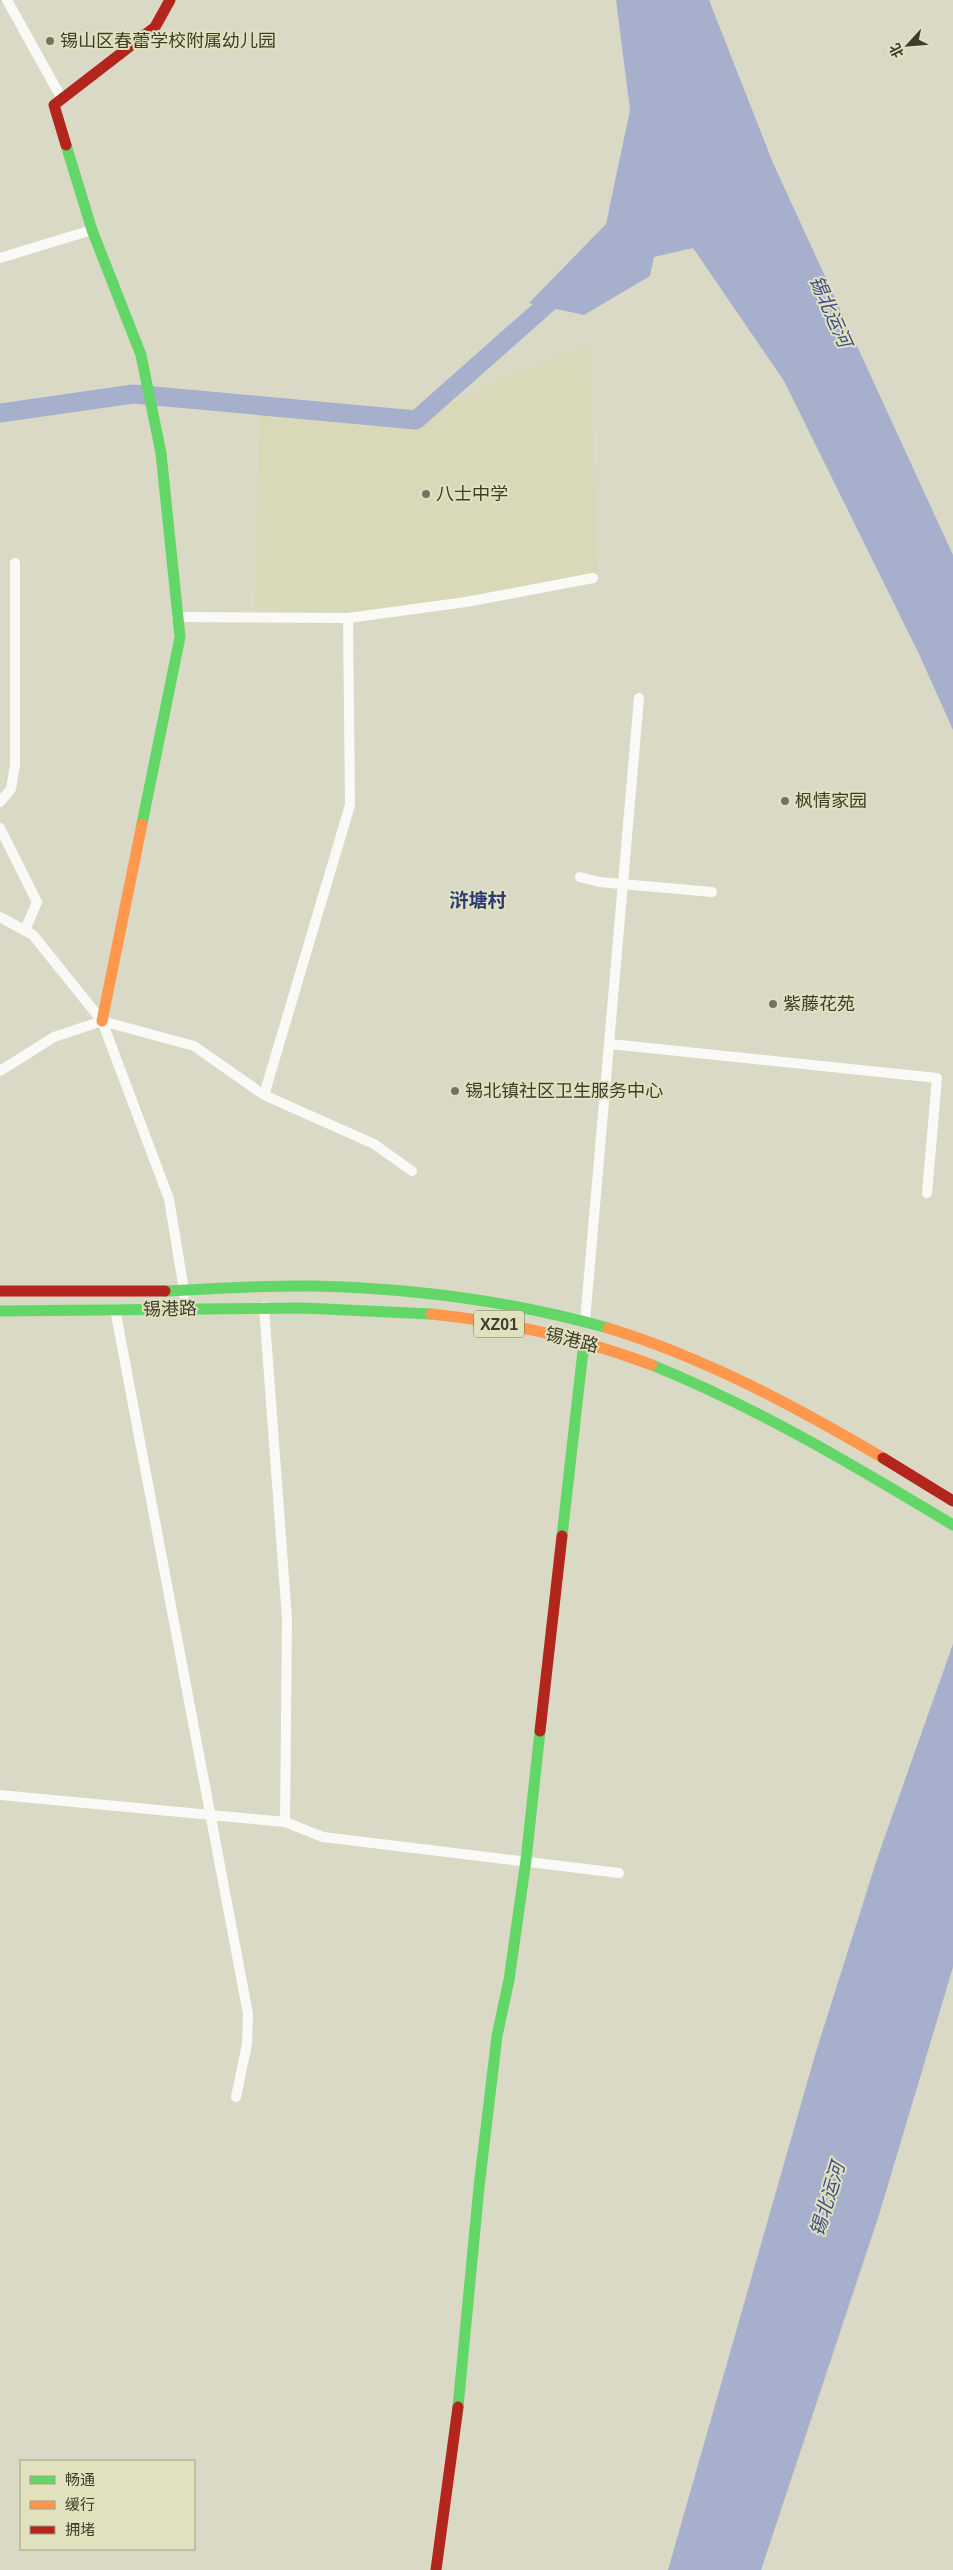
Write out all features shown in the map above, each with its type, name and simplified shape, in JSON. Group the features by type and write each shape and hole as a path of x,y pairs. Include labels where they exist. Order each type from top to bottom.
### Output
{"street":[{"path":"7,0 62,99"},
{"path":"102,1021 180,637 161,453 141,355 92,230 54,105 155,27 170,0"},
{"path":"0,258 92,230"},
{"path":"0,802 10,789 15,765 14,563"},
{"path":"177,617 348,618 466,602 593,578"},
{"path":"264,1095 350,805 348,618"},
{"path":"585,1321 639,698"},
{"path":"0,828 37,902 24,930"},
{"path":"580,877 599,882 624,885 712,892"},
{"path":"0,917 33,935 102,1021 170,1199 184,1290 185,1309"},
{"path":"0,1071 54,1037 102,1021 194,1046 264,1095 374,1144 412,1171"},
{"path":"610,1044 937,1078 927,1192"},
{"name":"锡港路","path":"0,1291 184,1290 309,1286 403,1291 506,1304 585,1321 662,1346 721,1370 820,1420 953,1501"},
{"path":"264,1308 287,1619 285,1822"},
{"name":"锡港路","path":"0,1311 362,1308 502,1324 584,1342 664,1369 753,1409 810,1438 953,1525"},
{"path":"115,1309 208,1816 248,2014 247,2044 236,2097"},
{"path":"436,2570 456,2432 479,2187 497,2036 508,1980 526,1860 584,1342"},
{"path":"0,1796 285,1822 323,1837 526,1860 619,1873"}],"shaded area":[{"name":"八士中学","path":"590,345 597,573 402,609 331,613 255,608 260,416 448,405 491,384"}],"water":[{"name":"锡北运河","path":"616,0 709,0 773,163 953,555 953,730 919,654 784,381 693,248 654,257 650,276 584,315 529,303 606,224 630,110"},
{"name":"锡北运河","path":"953,1644 953,1967 879,2215 761,2570 668,2570 815,2055 878,1856"}],"waterway":[{"path":"0,413 133,394 416,420 564,289"}],"traffic: fast":[{"path":"66,145 92,230 141,355 161,453 180,637 142,824"},
{"path":"165,1291 295,1286 350,1287 425,1293 535,1310 608,1328"},
{"path":"0,1311 303,1308 431,1314"},
{"path":"562,1536 584,1342"},
{"path":"652,1365 768,1419 843,1460 953,1525"},
{"path":"458,2407 479,2187 497,2036 509,1980 526,1860 540,1731"}],"traffic: slow":[{"path":"102,1021 142,824"},
{"path":"431,1314 543,1332 625,1355 652,1365"},
{"path":"608,1328 680,1354 749,1385 817,1420 883,1458"}],"traffic: jam":[{"path":"66,145 54,105 155,27 170,0"},
{"path":"0,1291 165,1291"},
{"path":"883,1458 953,1501"},
{"path":"540,1731 562,1536"},
{"path":"436,2570 458,2407"}],"place":[{"name":"锡山区春蕾学校附属幼儿园","path":"50,41"},
{"name":"八士中学","path":"426,494"},
{"name":"枫情家园","path":"785,801"},
{"name":"紫藤花苑","path":"773,1004"},
{"name":"锡北镇社区卫生服务中心","path":"455,1091"}],"district":[{"name":"浒塘村","path":"478,900"}]}
